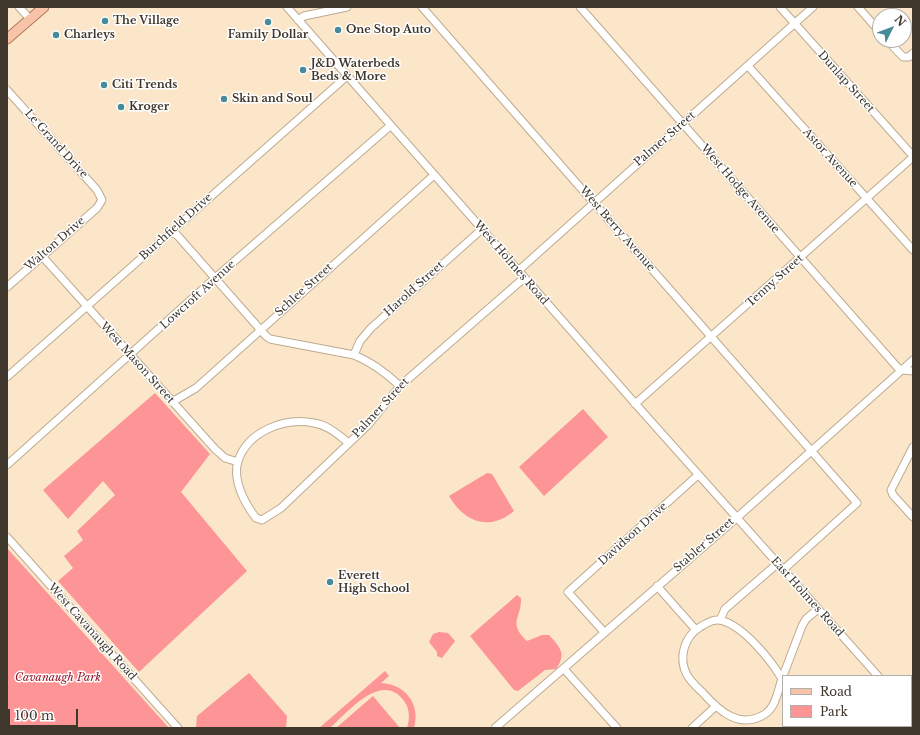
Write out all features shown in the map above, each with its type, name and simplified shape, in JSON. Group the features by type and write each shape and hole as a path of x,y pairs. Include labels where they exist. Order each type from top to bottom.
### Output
{"main road":[{"path":"7,39 44,7"}],"street":[{"path":"19,7 30,19"},
{"name":"West Holmes Road","path":"286,7 346,77 736,517"},
{"path":"298,20 304,16 348,7"},
{"name":"West Berry Avenue","path":"422,7 857,503 783,570"},
{"name":"West Hodge Avenue","path":"580,7 801,258 902,370"},
{"name":"Dunlap Street","path":"780,7 913,157"},
{"name":"Palmer Street","path":"518,271 813,7"},
{"path":"858,7 872,23"},
{"path":"895,48 903,57 906,58 913,53"},
{"name":"Astor Avenue","path":"748,66 913,250"},
{"name":"Burchfield Drive","path":"7,378 346,77"},
{"name":"Le Grand Drive","path":"7,90 97,190 102,200"},
{"name":"Lowcroft Avenue","path":"7,465 215,278 390,126"},
{"name":"Tenny Street","path":"635,404 913,157"},
{"name":"Schlee Street","path":"172,402 196,388 260,329 434,176"},
{"name":"Walton Drive","path":"7,287 97,208 102,200"},
{"name":"Harold Street","path":"354,355 360,341 371,328 481,230"},
{"path":"171,232 177,235 270,339 354,355 366,360 389,376 400,386"},
{"name":"West Mason Street","path":"42,256 215,449 225,458 238,462"},
{"name":"Palmer Street","path":"238,462 240,491 243,500 256,518 262,520 281,508 349,443 368,424 400,386 524,278"},
{"name":"Stabler Street","path":"495,728 564,669 913,360"},
{"path":"902,370 913,371"},
{"path":"238,462 246,446 261,432 287,423 315,423 331,429 349,443"},
{"path":"912,516 893,495 891,490 913,447"},
{"name":"Davidson Drive","path":"604,632 568,592 698,475"},
{"name":"East Holmes Road","path":"736,517 877,675"},
{"name":"West Cavanaugh Road","path":"7,537 178,728"},
{"path":"720,620 725,609 777,564"},
{"path":"656,586 696,630"},
{"path":"784,675 802,626 806,619 818,609"},
{"path":"782,676 739,628 731,623 720,620 710,622 696,630 686,642 683,656 684,668 688,676 715,707 735,719 747,720 765,714 775,700 782,680"},
{"path":"564,669 617,728"},
{"path":"692,728 715,707"}],"green space":[{"path":"155,393 210,454 181,492 247,571 139,672 58,581 73,568 64,556 83,540 77,531 115,495 103,481 68,519 43,490"},
{"path":"583,409 608,437 544,496 519,467"},
{"path":"487,473 492,474 514,511 495,521 486,522 470,518 455,505 449,496"},
{"name":"Cavanaugh Park","path":"7,548 169,728 7,728"},
{"path":"517,595 521,598 517,624 521,635 527,641 542,635 549,635 559,647 562,655 556,669 545,670 518,691 514,690 470,636"},
{"path":"439,632 448,633 455,641 442,658 437,656 437,652 429,642 433,634"},
{"path":"385,671 389,676 381,683 390,684 404,691 413,703 416,719 414,728 407,728 409,714 404,701 395,693 386,690 375,692 365,697 330,728 319,728"},
{"path":"249,673 287,716 286,728 196,728 197,716"},
{"path":"373,696 400,728 336,728"}],"place":[{"name":"The Village","path":"105,21"},
{"name":"Family Dollar","path":"268,22"},
{"name":"One Stop Auto","path":"338,30"},
{"name":"Charleys","path":"56,35"},
{"name":"J&D Waterbeds Beds & More","path":"303,70"},
{"name":"Citi Trends","path":"104,85"},
{"name":"Skin and Soul","path":"224,99"},
{"name":"Kroger","path":"121,107"},
{"name":"Everett High School","path":"330,582"}]}
